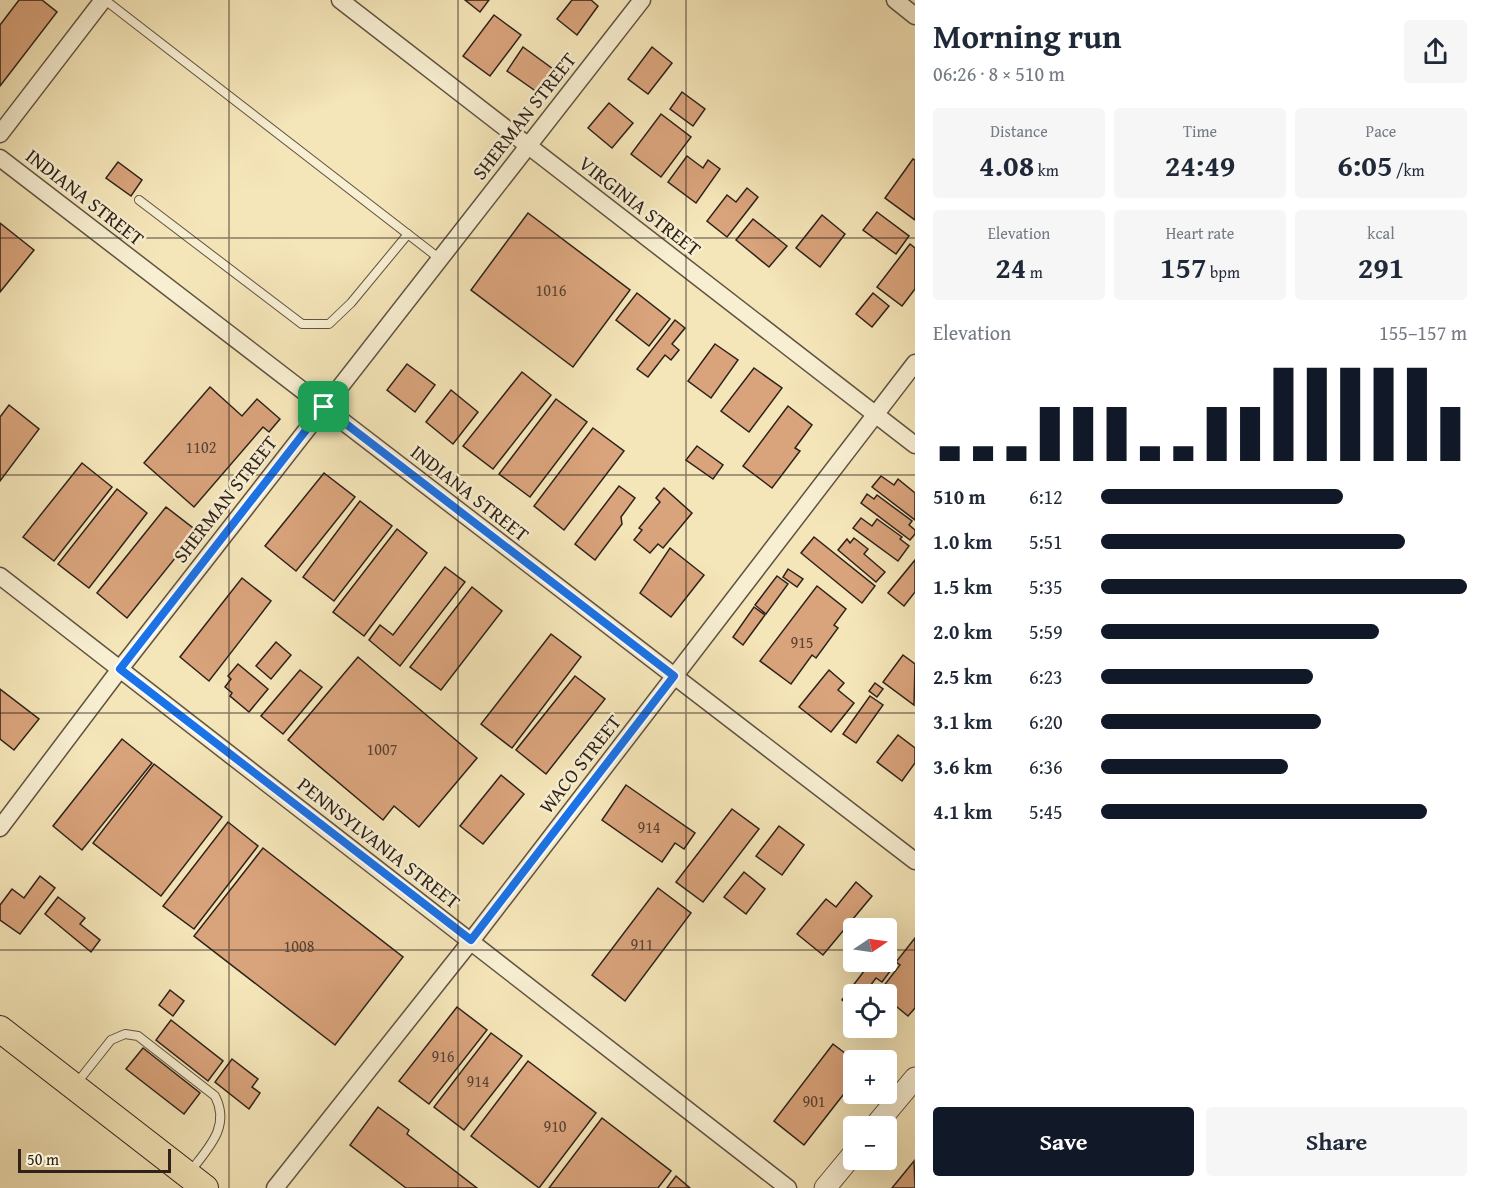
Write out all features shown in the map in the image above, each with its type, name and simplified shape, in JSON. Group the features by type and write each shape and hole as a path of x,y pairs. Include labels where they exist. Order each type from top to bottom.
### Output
{"main road":[{"path":"0,1029 196,1181"}],"street":[{"path":"0,134 104,0"},
{"name":"VIRGINIA STREET","path":"340,0 915,445"},
{"name":"SHERMAN STREET","path":"0,828 120,669 642,0"},
{"path":"895,0 915,16"},
{"name":"INDIANA STREET","path":"0,158 915,861"},
{"name":"WACO STREET","path":"275,1188 471,940 915,363"},
{"name":"PENNSYLVANIA STREET","path":"0,576 788,1188"},
{"path":"883,1116 914,1080"},
{"path":"825,1188 843,1166"}],"lane":[{"path":"104,0 440,259"},
{"path":"139,200 302,324 329,324 351,303 408,234"},
{"path":"74,1087 111,1040 125,1034 138,1036 215,1096 220,1105 222,1117 218,1133 196,1181"}],"building":[{"path":"19,0 42,0 57,12 0,86 0,25"},
{"path":"465,0 489,0 480,12"},
{"path":"572,0 591,0 598,6 577,35 557,19"},
{"path":"494,15 521,35 490,76 463,56"},
{"path":"523,47 553,69 537,92 507,71"},
{"path":"652,47 672,63 648,94 628,79"},
{"path":"682,92 705,109 693,126 670,109"},
{"path":"609,103 633,123 612,148 588,128"},
{"path":"661,114 691,137 661,177 631,154"},
{"path":"687,156 703,168 708,160 720,169 696,203 668,182"},
{"path":"913,159 915,160 915,220 885,198"},
{"path":"118,162 142,180 131,196 106,178"},
{"path":"747,188 758,197 727,237 707,221 727,195 736,202"},
{"path":"877,212 909,236 896,254 863,230"},
{"path":"528,213 630,290 573,367 471,290"},
{"path":"822,215 845,234 820,267 796,248"},
{"path":"753,219 787,246 769,267 736,240"},
{"path":"0,223 34,250 0,292"},
{"path":"910,244 915,248 915,289 902,306 877,287"},
{"path":"637,293 670,319 649,346 616,320"},
{"path":"873,293 889,306 872,327 856,314"},
{"path":"675,320 685,328 672,344 679,350 671,360 665,355 648,377 637,369"},
{"path":"715,344 738,360 711,398 688,381"},
{"path":"407,364 435,385 415,412 387,390"},
{"path":"754,368 782,388 749,432 721,411"},
{"path":"522,372 551,395 493,469 463,446"},
{"path":"210,387 242,416 257,399 280,419 269,432 263,427 194,507 144,463"},
{"path":"451,390 478,412 453,444 426,422"},
{"path":"556,399 587,422 530,497 499,474"},
{"path":"9,405 39,429 0,481 0,417"},
{"path":"788,406 812,425 795,448 800,451 772,488 743,466"},
{"path":"593,428 624,451 564,530 534,506"},
{"path":"697,446 723,465 713,479 686,460"},
{"path":"82,463 112,487 54,561 23,537"},
{"path":"324,473 355,497 296,571 265,546"},
{"path":"881,476 894,485 898,479 915,493 915,520 872,487"},
{"path":"619,486 635,498 621,517 622,524 595,560 575,544"},
{"path":"664,488 692,513 663,548 658,544 650,553 634,540 642,530 639,528 660,502 656,498"},
{"path":"117,489 147,513 89,588 58,564"},
{"path":"867,494 874,499 877,495 912,521 909,525 915,530 915,534 910,540 861,503"},
{"path":"360,501 392,526 334,601 303,577"},
{"path":"166,507 197,531 127,618 97,593"},
{"path":"861,518 872,526 877,519 902,537 900,539 909,546 898,561 853,528"},
{"path":"397,529 427,553 364,636 333,612"},
{"path":"814,537 875,586 862,603 801,553"},
{"path":"854,538 868,549 864,554 885,572 876,582 838,550 847,539 850,543"},
{"path":"670,548 704,575 671,617 640,593"},
{"path":"915,560 915,592 904,606 888,593"},
{"path":"445,567 465,582 400,666 369,640 380,625 393,635"},
{"path":"788,569 803,579 797,587 783,577"},
{"path":"777,576 788,584 766,614 755,605"},
{"path":"242,578 271,601 209,681 180,657"},
{"path":"817,586 846,609 834,625 838,628 816,658 812,655 791,684 760,661"},
{"path":"472,587 502,611 441,690 410,667"},
{"path":"754,607 765,615 743,645 733,637"},
{"path":"551,634 581,657 512,748 481,724"},
{"path":"276,642 291,655 271,679 256,666"},
{"path":"903,655 915,664 914,705 883,682"},
{"path":"358,657 477,758 419,827 394,806 383,820 288,740"},
{"path":"238,664 268,689 249,712 230,696 232,693 225,687 231,679 228,676"},
{"path":"300,670 322,687 283,734 261,716"},
{"path":"829,670 844,683 838,690 854,703 831,732 799,707"},
{"path":"575,676 605,699 546,774 516,750"},
{"path":"875,683 883,689 877,697 869,691"},
{"path":"0,689 39,719 14,750 0,739"},
{"path":"870,696 883,705 856,743 843,734"},
{"path":"898,735 915,748 915,763 902,781 877,762"},
{"path":"122,739 152,763 82,850 53,826"},
{"path":"154,764 222,817 161,896 93,843"},
{"path":"501,775 524,794 483,844 460,826"},
{"path":"626,785 695,833 684,849 675,843 662,862 602,820"},
{"path":"732,809 759,829 703,902 676,882"},
{"path":"228,822 258,846 194,929 163,906"},
{"path":"779,826 804,845 782,875 756,856"},
{"path":"263,848 403,957 335,1045 194,936"},
{"path":"744,872 765,889 746,914 724,897"},
{"path":"40,876 55,888 20,934 0,920 0,905 12,889 24,898"},
{"path":"856,882 872,896 854,918 843,918 843,931 823,955 797,934 826,899 836,907"},
{"path":"658,888 691,913 625,1001 592,975"},
{"path":"58,897 85,918 80,924 100,940 91,952 45,914"},
{"path":"915,938 915,1008 908,1016 897,1007 897,984 885,984 897,972 900,965 897,961"},
{"path":"863,972 890,972 882,982 876,978 872,984 854,984"},
{"path":"170,990 184,1001 173,1016 159,1005"},
{"path":"457,1007 487,1030 429,1104 399,1081"},
{"path":"171,1020 223,1061 208,1081 156,1040"},
{"path":"491,1033 522,1056 464,1130 434,1107"},
{"path":"833,1044 843,1052 843,1095 804,1145 774,1121"},
{"path":"143,1048 200,1093 184,1114 126,1069"},
{"path":"232,1059 258,1079 252,1087 260,1093 249,1109 215,1082"},
{"path":"528,1061 596,1113 539,1188 471,1136"},
{"path":"378,1107 409,1130 407,1134 477,1188 406,1188 350,1145"},
{"path":"602,1118 671,1171 658,1188 549,1188"},
{"path":"914,1161 915,1188 892,1188"},
{"path":"676,1176 690,1188 667,1188"}],"route":[{"path":"324,407 674,676 471,940 120,669 324,407"}]}
